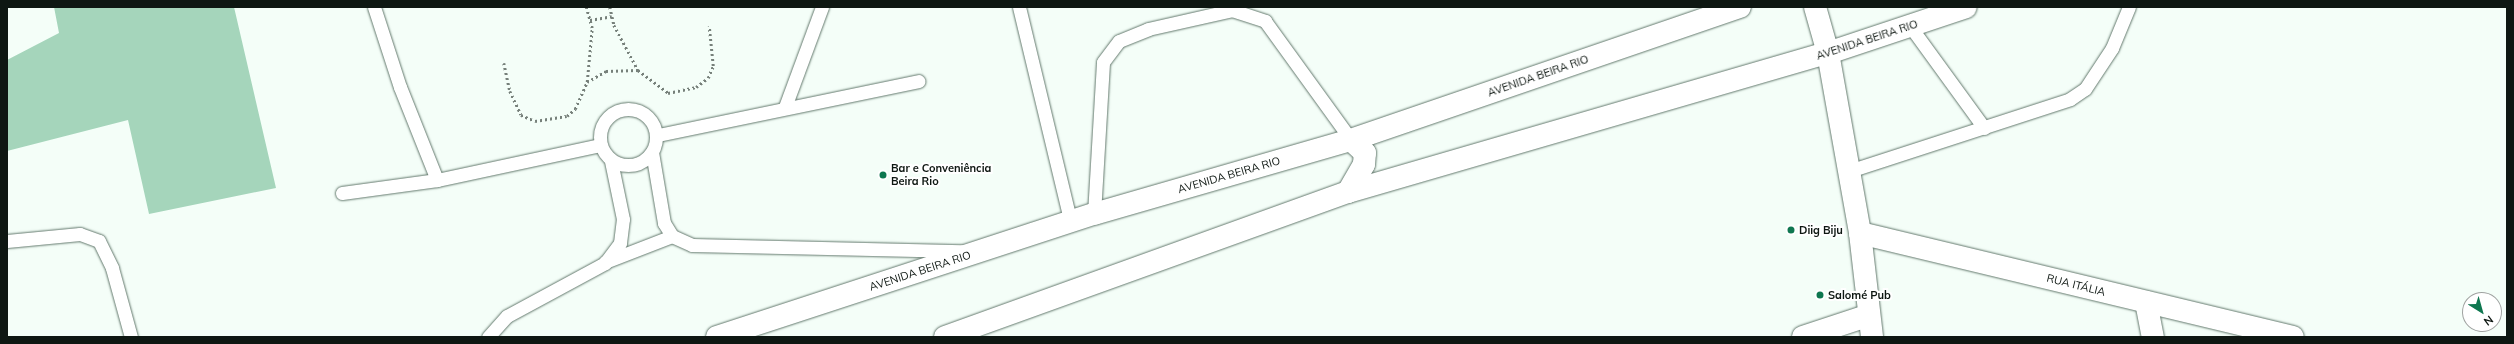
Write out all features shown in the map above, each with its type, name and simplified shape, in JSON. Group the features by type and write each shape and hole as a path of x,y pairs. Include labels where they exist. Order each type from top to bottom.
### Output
{"main road":[{"name":"AVENIDA BEIRA RIO","path":"717,337 1071,223 1094,214 1351,140 1740,7"},
{"path":"1815,7 1828,53 1860,232 1867,316 1872,337"},
{"name":"AVENIDA BEIRA RIO","path":"945,337 1348,192 1828,53 1966,7"},
{"path":"1348,192 1364,164 1365,153 1351,140"},
{"name":"RUA ITÁLIA","path":"1860,232 2293,337"},
{"path":"2146,302 2153,337"},
{"path":"1803,337 1867,316"}],"lane":[{"path":"374,7 400,87 436,180"},
{"path":"785,107 822,7"},
{"path":"1019,7 1071,223"},
{"path":"1849,171 2070,99 2085,89 2112,48 2129,7"},
{"path":"1094,214 1103,62 1119,41 1148,29 1232,10 1265,21 1351,140"},
{"path":"1910,26 1984,128"},
{"path":"658,135 785,107 918,81"},
{"path":"652,152 638,164 619,165 611,160 600,146 604,123 622,110 641,112 648,117 658,135 652,152 664,223 672,236 692,245 978,252"},
{"path":"342,193 436,180 600,146"},
{"path":"605,263 620,243 623,219 611,160"},
{"path":"7,241 80,234 99,241 112,268 131,337"},
{"path":"488,337 507,316 605,263 672,236"}],"path":[{"path":"504,64 515,105 521,115 535,121 567,116 575,109 587,82 590,20 586,7"},
{"path":"610,7 612,16 638,70 668,93 696,87 708,78 713,66 708,26"},
{"path":"590,20 612,16"},
{"path":"587,82 606,71 638,70"}],"green space":[{"path":"54,7 234,7 276,188 149,214 128,120 7,151 7,60 59,33"}],"place":[{"name":"Bar e Conveniência Beira Rio","path":"883,175"},
{"name":"Diig Biju","path":"1791,230"},
{"name":"Salomé Pub","path":"1820,295"}]}
